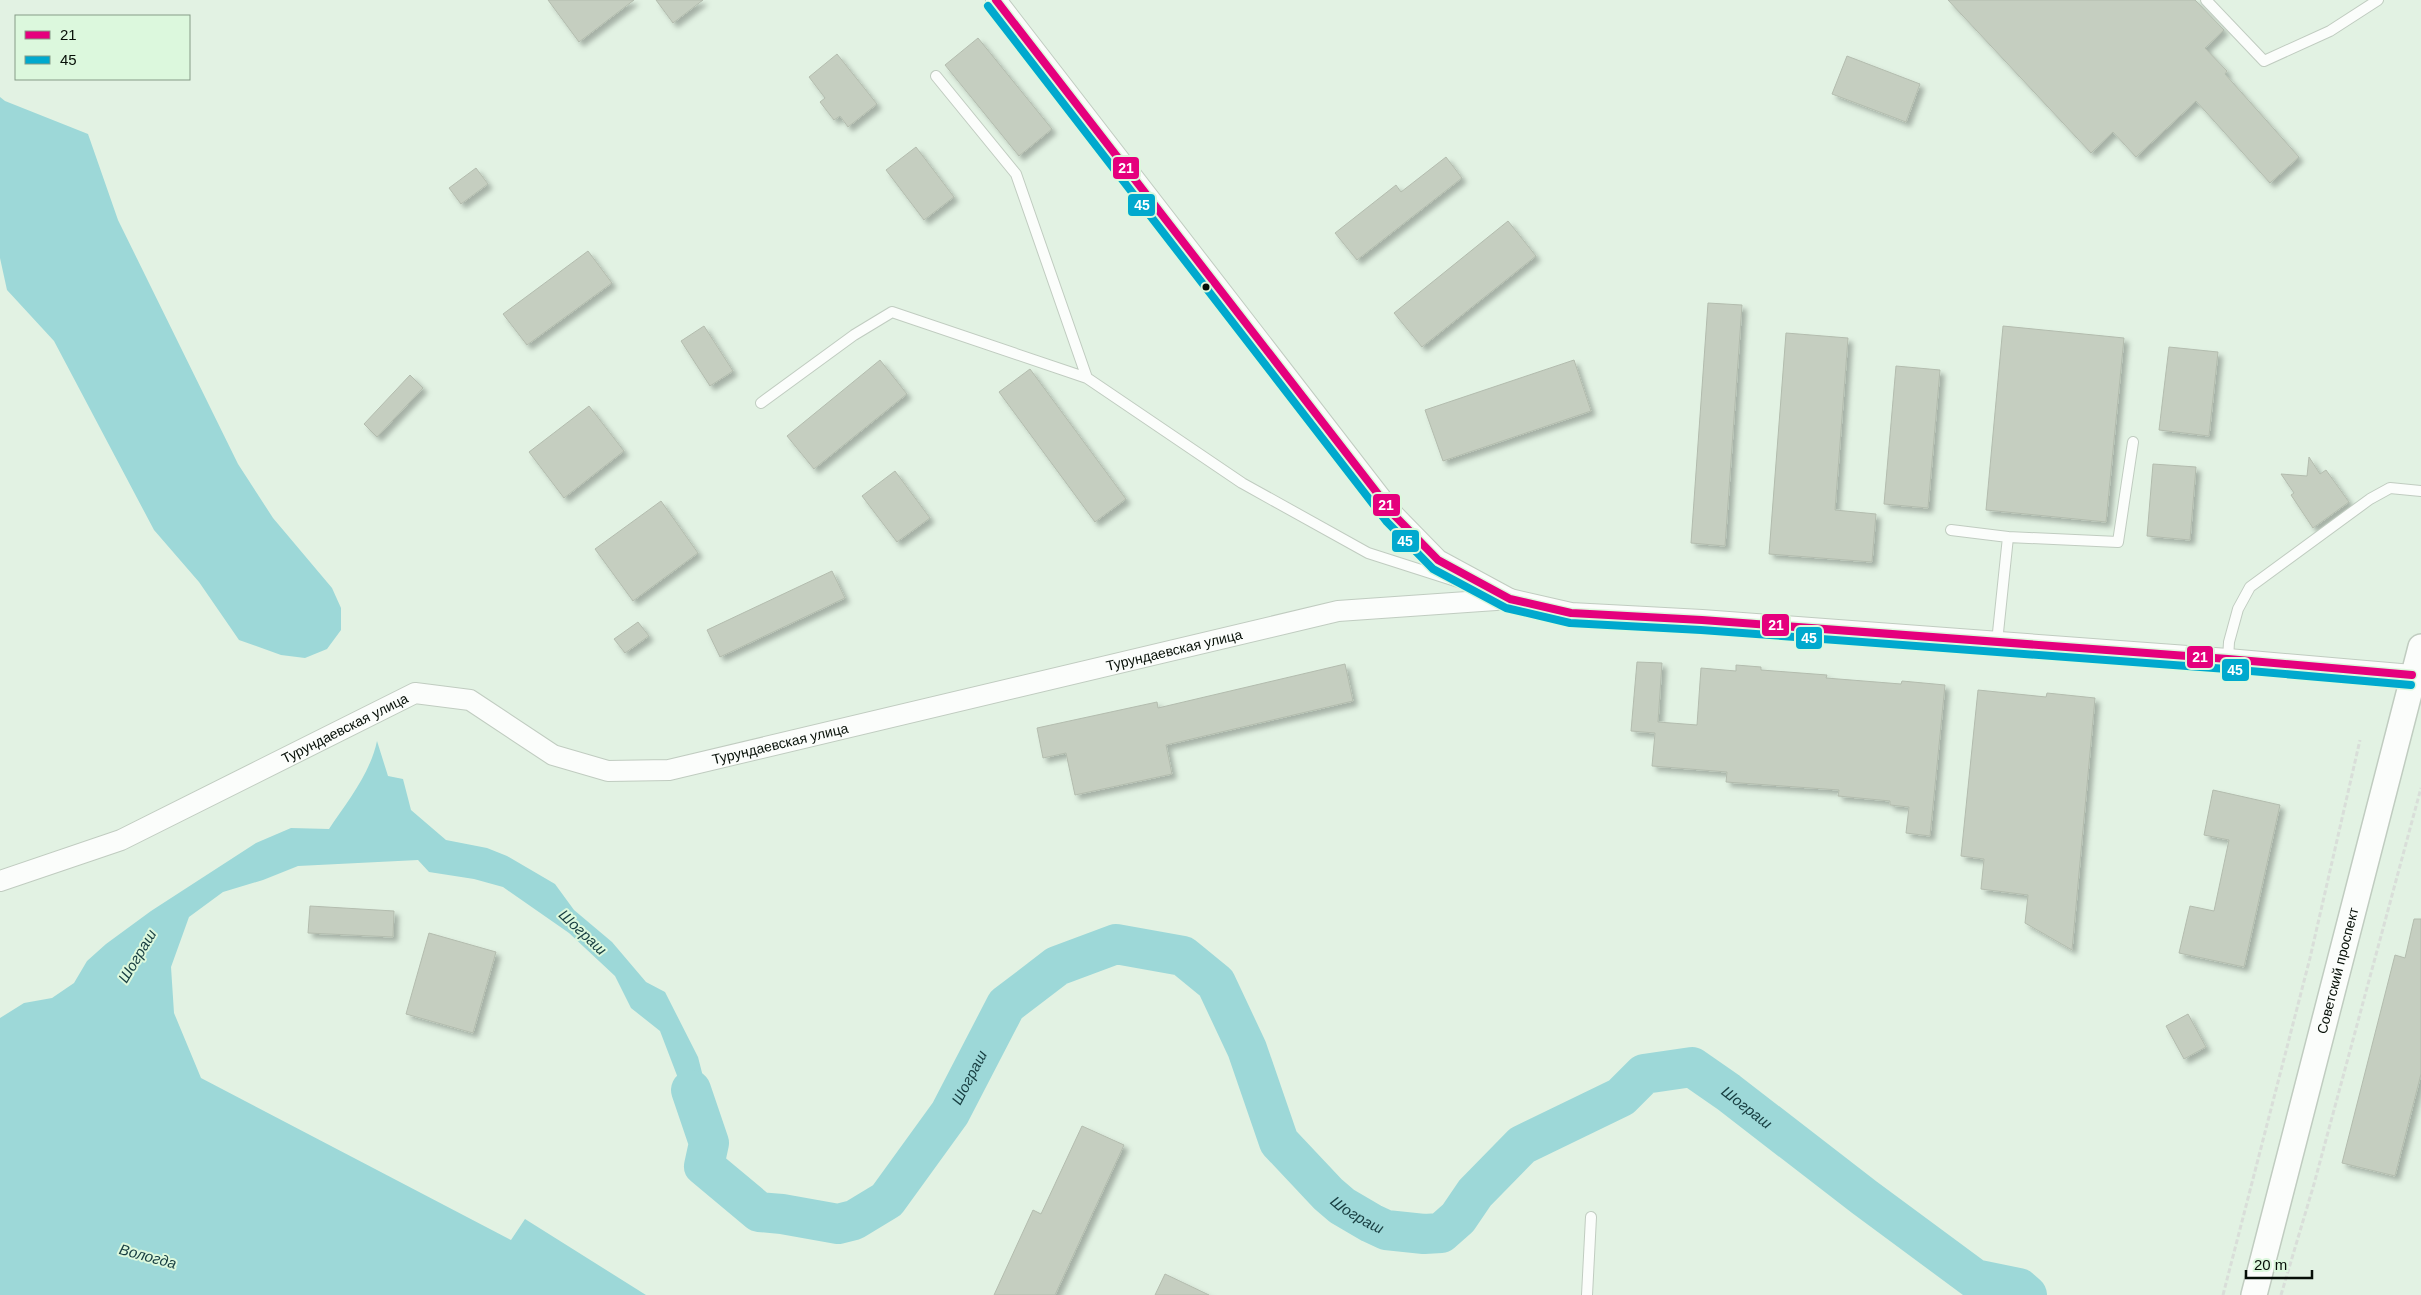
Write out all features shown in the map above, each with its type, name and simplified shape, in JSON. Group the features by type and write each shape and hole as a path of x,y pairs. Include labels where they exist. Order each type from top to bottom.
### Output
{"street":[{"path":"996,0 1395,516 1438,560 1510,599"},
{"name":"Турундаевская улица","path":"0,881 121,840 416,693 470,700 553,756 608,771 669,770 1338,612 1510,599 1570,614 1702,620 2417,676"},
{"name":"Советский проспект","path":"2254,1295 2417,676 2421,647"}],"lane":[{"path":"2206,0 2264,61 2330,31 2378,0"},
{"path":"936,76 1016,174 1087,378"},
{"path":"761,402 854,335 892,312 1087,378 1242,483 1368,553 1510,599"},
{"path":"1951,530 2008,537 2118,542 2132,442"},
{"path":"2228,660 2229,642 2238,609 2250,587 2370,499 2390,488 2421,491"},
{"path":"1996,642 2008,537"},
{"path":"1587,1295 1592,1217"}],"path":[{"path":"2223,1295 2310,958 2360,740"},
{"path":"2281,1295 2314,1184 2421,788"}],"water":[{"path":"0,97 5,101 88,134 118,220 238,464 273,518 332,588 341,608 341,630 327,649 305,658 281,655 239,640 199,582 154,530 54,341 7,290 0,258"},
{"name":"Вологда","path":"377,741 388,776 403,779 411,810 446,840 487,848 507,856 555,884 574,910 612,942 646,982 665,992 698,1057 711,1108 709,1143 694,1120 660,1031 631,1008 615,976 569,933 503,887 474,879 429,872 418,860 298,866 263,880 223,892 189,917 171,967 174,1013 201,1078 511,1240 525,1219 646,1295 0,1295 0,1018 24,1003 52,998 74,983 87,961 106,944 151,911 256,843 291,828 329,829 369,765"}],"building":[{"path":"548,0 634,0 579,42"},
{"path":"656,0 703,0 673,23"},
{"path":"1948,0 2195,0 2224,30 2205,48 2227,71 2225,74 2299,157 2270,183 2196,101 2136,157 2113,132 2091,153"},
{"path":"978,38 1052,129 1019,156 945,65"},
{"path":"837,54 877,104 848,127 840,116 834,120 820,102 825,98 809,77"},
{"path":"1847,56 1920,84 1906,122 1832,94"},
{"path":"916,147 954,197 924,220 886,170"},
{"path":"1446,157 1462,178 1357,260 1335,233 1396,185 1401,192"},
{"path":"476,168 488,184 461,204 449,188"},
{"path":"1508,221 1536,256 1422,347 1394,313"},
{"path":"588,251 612,283 527,345 503,314"},
{"path":"1708,303 1742,305 1725,546 1691,543"},
{"path":"704,326 733,371 710,386 681,341"},
{"path":"2003,326 2124,338 2106,522 1986,510"},
{"path":"1786,333 1848,338 1835,510 1876,514 1872,562 1769,554"},
{"path":"2169,347 2218,352 2209,436 2159,430"},
{"path":"880,360 907,394 814,469 787,436"},
{"path":"1574,360 1591,411 1443,461 1425,410"},
{"path":"1896,366 1940,370 1928,508 1884,504"},
{"path":"1030,369 1126,499 1095,522 999,392"},
{"path":"410,375 423,388 377,437 364,424"},
{"path":"589,406 624,451 564,498 529,452"},
{"path":"2309,457 2320,474 2326,470 2349,502 2313,528 2291,495 2294,493 2281,474 2307,476"},
{"path":"2153,464 2196,467 2190,540 2147,536"},
{"path":"895,471 930,518 897,542 862,496"},
{"path":"661,501 698,553 633,601 595,549"},
{"path":"832,571 845,598 720,657 707,630"},
{"path":"638,622 649,636 625,653 614,639"},
{"path":"1637,662 1662,663 1658,722 1697,725 1701,668 1736,671 1736,665 1761,667 1761,670 1827,675 1826,678 1901,684 1902,681 1945,685 1930,836 1906,833 1909,807 1890,805 1890,801 1838,796 1839,790 1726,782 1727,772 1652,766 1655,733 1631,731"},
{"path":"1345,664 1353,701 1166,745 1172,774 1075,795 1066,753 1043,758 1037,728 1157,702 1158,708"},
{"path":"1978,690 2046,697 2047,693 2095,698 2072,950 2025,923 2028,895 1981,889 1984,859 1961,856"},
{"path":"2213,790 2280,805 2244,967 2179,953 2190,906 2214,911 2229,840 2204,835"},
{"path":"310,906 394,911 393,937 308,933"},
{"path":"2414,919 2421,919 2421,1074 2395,1176 2342,1163 2395,955 2405,958"},
{"path":"429,933 496,952 473,1033 406,1014"},
{"path":"2188,1014 2206,1047 2184,1059 2166,1026"},
{"path":"1082,1126 1124,1145 1055,1295 994,1295 1033,1210 1041,1214"},
{"path":"1165,1274 1209,1295 1155,1295"}],"waterway":[{"name":"Шограш","path":"691,1090 709,1143 704,1166 759,1212 838,1224 854,1220 887,1200 950,1113 1006,1005 1057,966 1116,944 1183,956 1216,983 1247,1049 1279,1142 1328,1194 1342,1206 1386,1230 1424,1234 1441,1233 1458,1218 1475,1193 1522,1145 1621,1097 1644,1074 1692,1067 1728,1092 1864,1197 1975,1279 2019,1288 2027,1295"}],"transit line":[{"name":"21","path":"996,0 1395,516 1438,560 1510,599 1571,613 1702,620 2228,659 2412,675"},
{"name":"45","path":"988,6 1387,522 1433,569 1506,608 1570,623 1701,630 2227,669 2411,685"}]}
